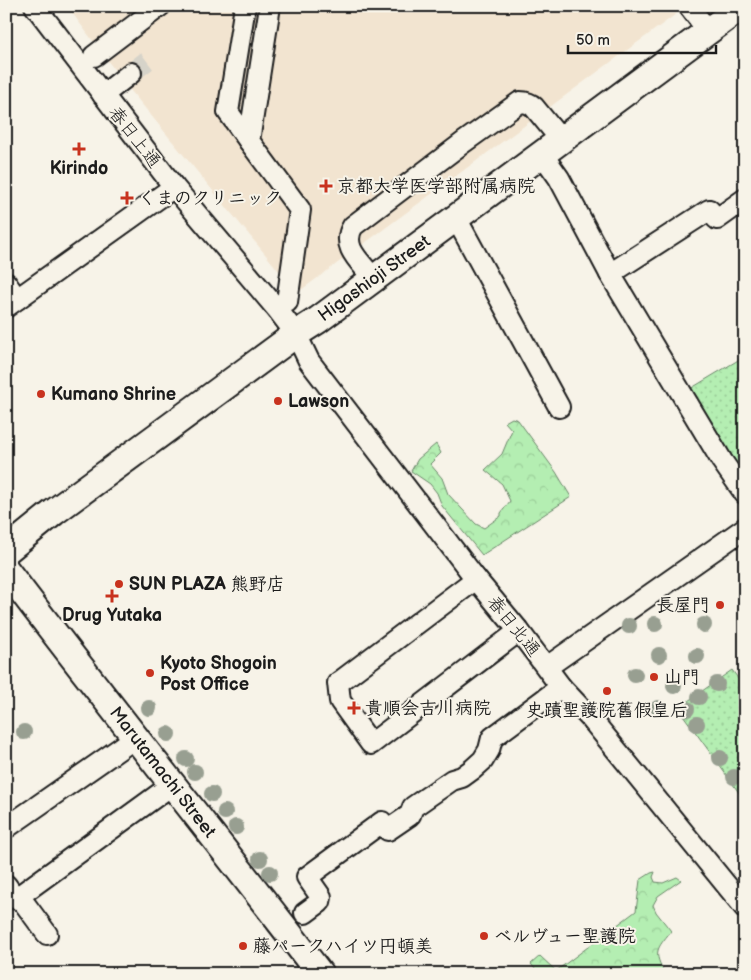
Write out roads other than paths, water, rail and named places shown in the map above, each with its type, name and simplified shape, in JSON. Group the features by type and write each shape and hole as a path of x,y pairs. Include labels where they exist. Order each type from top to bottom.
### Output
{"main road":[{"name":"Higashioji Street","path":"6,551 54,512 374,279 742,6"},
{"name":"Marutamachi Street","path":"6,570 135,738 173,784 314,972"}],"street":[{"name":"春日上通","path":"35,6 174,187 296,334"},
{"path":"94,56 160,6"},
{"path":"244,6 228,112 300,210 287,302"},
{"path":"249,141 270,6"},
{"path":"689,6 708,31"},
{"path":"103,95 131,73"},
{"path":"374,279 349,246 349,236 354,226 520,102 534,107 552,147 559,178 610,274 722,461 745,494"},
{"path":"10,296 174,187"},
{"path":"610,274 709,210 717,219 745,199"},
{"path":"456,218 559,407"},
{"name":"春日北通","path":"296,334 309,361 476,579 519,631 561,687 592,720 745,908"},
{"path":"547,667 745,528"},
{"path":"476,579 338,683 340,701 371,744 519,631"},
{"path":"306,913 320,902 321,897 307,876 382,822 388,830 410,815 413,807 452,780 462,777 473,769 483,760 489,750 492,738 561,687"},
{"path":"6,828 135,738"},
{"path":"47,934 13,891 173,784"}],"tunnel":[{"path":"131,73 153,56"}],"place":[{"name":"Kirindo","path":"79,149"},
{"name":"京都大学医学部附属病院","path":"326,186"},
{"name":"くまのクリニック","path":"127,198"},
{"name":"Kumano Shrine","path":"41,394"},
{"name":"Lawson","path":"278,401"},
{"name":"SUN PLAZA 熊野店","path":"119,584"},
{"name":"Drug Yutaka","path":"112,596"},
{"name":"長屋門","path":"720,605"},
{"name":"Kyoto Shogoin Post Office","path":"150,673"},
{"name":"山門","path":"654,677"},
{"name":"史蹟聖護院舊假皇后","path":"607,691"},
{"name":"貴順会吉川病院","path":"354,708"},
{"name":"ベルヴュー聖護院","path":"484,936"},
{"name":"藤パークハイツ円頓美","path":"243,946"}]}
